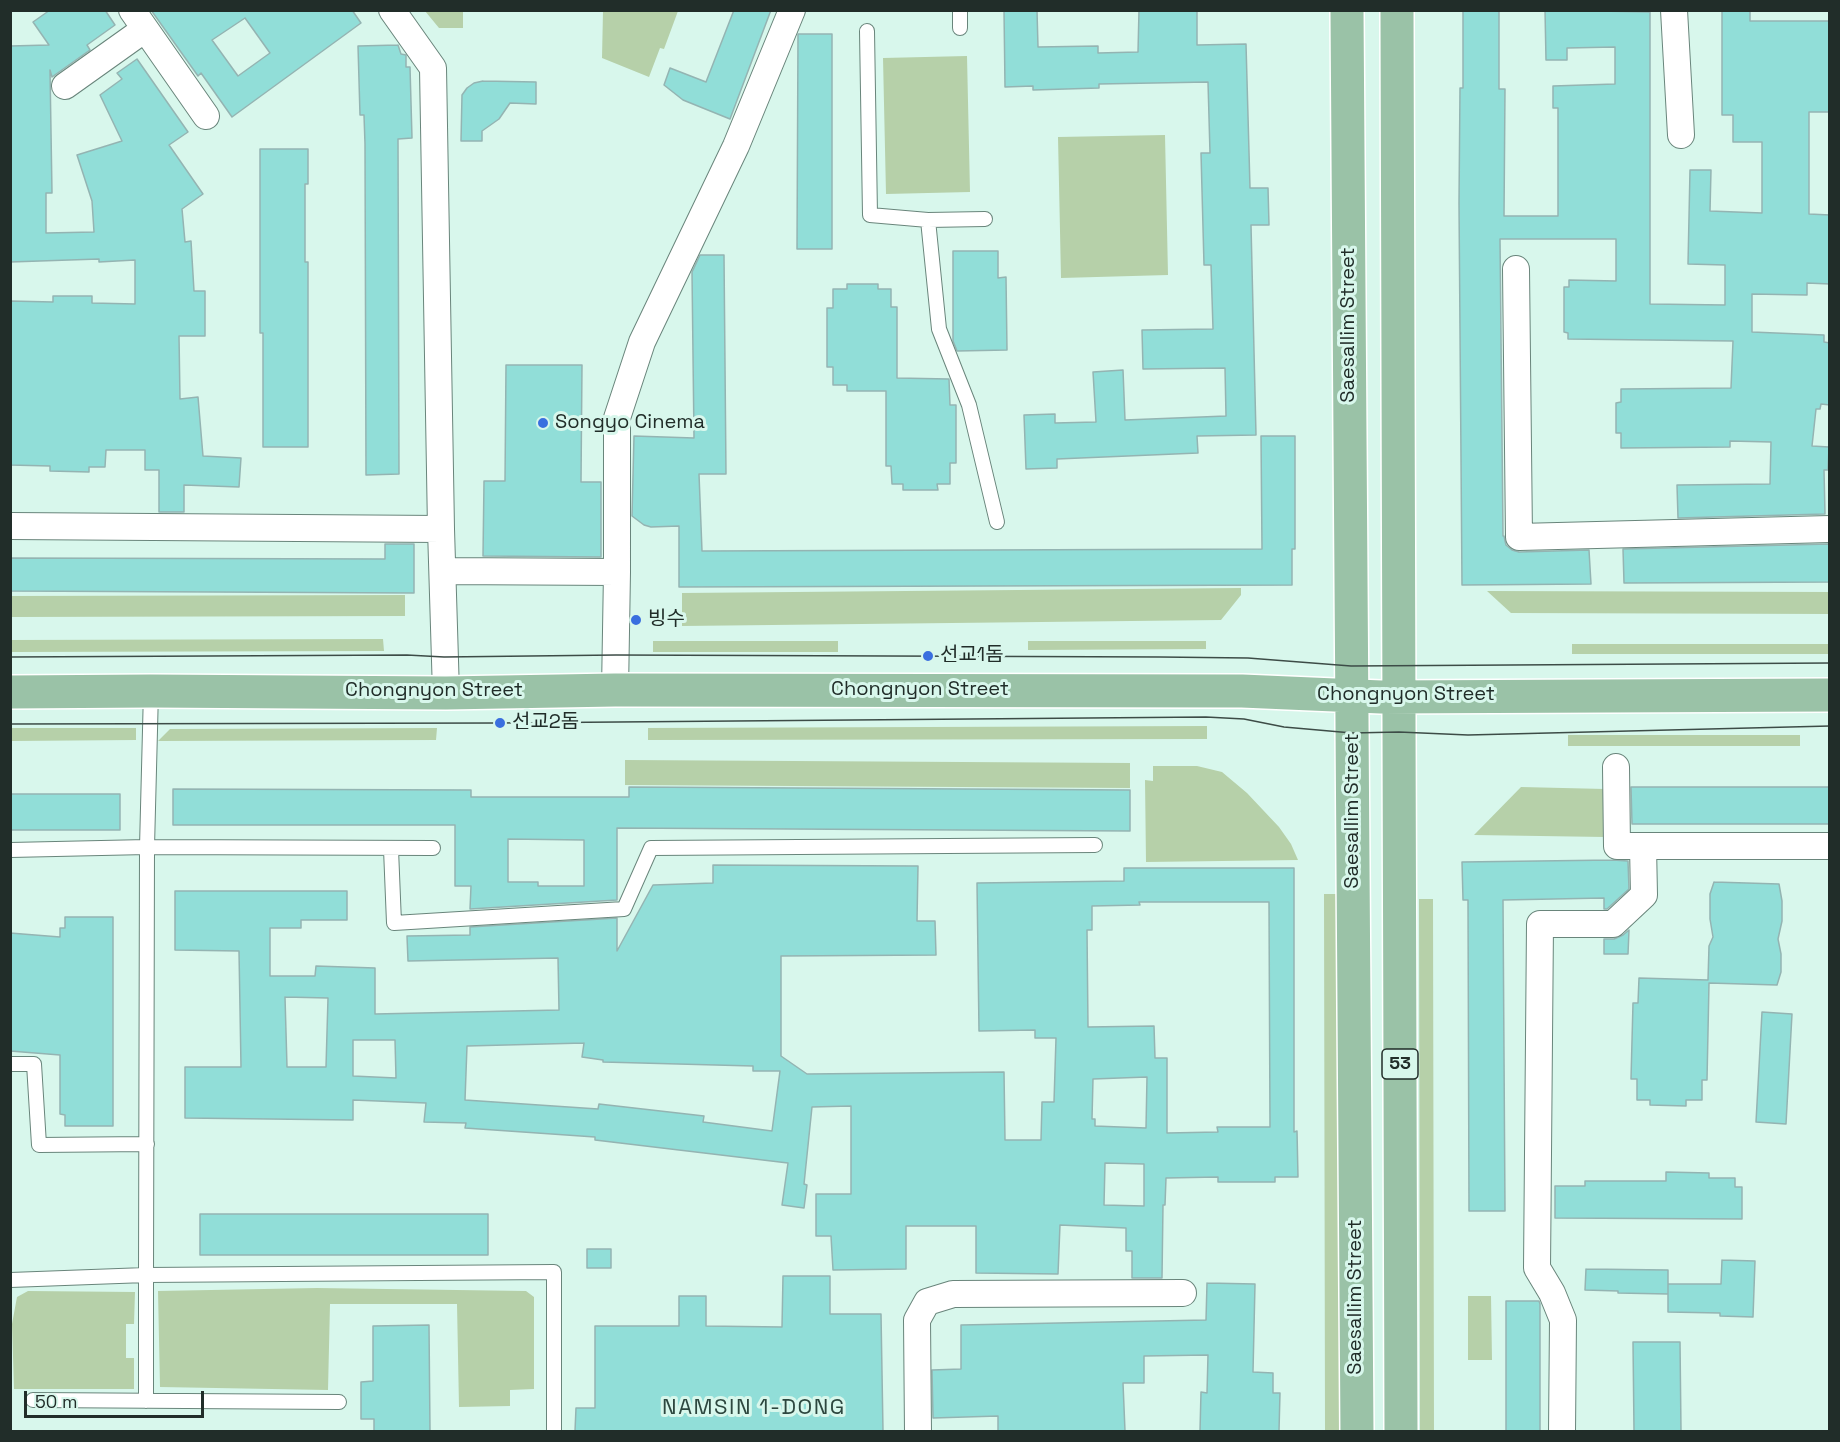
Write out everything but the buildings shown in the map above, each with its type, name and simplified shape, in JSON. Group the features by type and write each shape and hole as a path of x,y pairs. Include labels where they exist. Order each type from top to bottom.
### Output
{"main road":[{"name":"Saesallim Street","path":"1347,10 1357,1431"},
{"path":"1397,10 1400,696"},
{"name":"Chongnyon Street","path":"10,692 1242,691 1352,696 1830,695"},
{"name":"53","path":"1400,696 1401,1431"}],"street":[{"path":"392,10 433,68 446,693"},
{"path":"615,690 616,418 642,342 736,146 792,10"},
{"path":"1674,10 1681,135"},
{"path":"65,86 138,20 206,116"},
{"path":"1515,269 1519,537 1830,529"},
{"path":"10,526 441,529"},
{"path":"443,571 617,572"},
{"path":"1617,767 1617,846 1830,846"},
{"path":"1562,1431 1563,1320 1552,1293 1537,1268 1540,924 1613,924 1644,895 1643,846"},
{"path":"918,1431 917,1320 927,1302 953,1294 1183,1293"}],"lane":[{"path":"960,10 960,27"},
{"path":"867,31 870,215 928,220 986,219"},
{"path":"928,220 939,329 969,405 997,522"},
{"path":"146,1401 147,847 151,691"},
{"path":"391,849 394,923 624,909 651,848 1095,845"},
{"path":"10,850 147,847 434,848"},
{"path":"10,1064 34,1064 39,1145 147,1144"},
{"path":"10,1280 146,1275 554,1272 554,1431"},
{"path":"33,1400 339,1402"}],"green space":[{"path":"425,11 463,11 463,28 439,28"},
{"path":"603,11 678,11 664,49 660,48 649,77 602,58"},
{"path":"967,56 970,192 886,194 883,58"},
{"path":"1165,135 1168,275 1061,278 1058,137"},
{"path":"1241,588 1241,595 1221,620 682,626 682,593"},
{"path":"1487,591 1829,592 1829,614 1511,613"},
{"path":"405,595 405,616 11,617 11,596"},
{"path":"383,639 384,651 10,652 11,640"},
{"path":"653,641 838,641 838,652 653,652"},
{"path":"1028,641 1206,641 1206,649 1028,650"},
{"path":"1572,644 1829,644 1830,654 1572,654"},
{"path":"1207,726 1207,739 648,740 648,728"},
{"path":"11,728 136,728 136,740 11,741"},
{"path":"437,728 436,740 158,741 170,729"},
{"path":"1568,735 1800,735 1800,746 1568,746"},
{"path":"625,760 1130,763 1130,788 625,785"},
{"path":"1153,766 1197,766 1222,772 1247,793 1279,827 1291,844 1298,860 1146,862 1145,780 1153,781"},
{"path":"1521,787 1605,789 1605,837 1474,835"},
{"path":"1324,894 1343,894 1344,1432 1325,1431"},
{"path":"1419,899 1433,899 1434,1432 1420,1431"},
{"path":"317,1288 526,1291 534,1297 534,1389 510,1390 510,1406 459,1407 457,1304 330,1304 328,1390 160,1387 158,1291"},
{"path":"28,1291 135,1292 134,1324 126,1324 126,1358 134,1358 134,1389 14,1389 12,1324 17,1297"},
{"path":"1468,1296 1491,1296 1492,1360 1468,1360"}],"tram line":[{"path":"10,657 407,655 444,657 616,655 1160,657 1248,658 1351,666 1830,663"},
{"path":"10,724 500,723 1206,717 1244,719 1284,727 1352,733 1399,732 1468,735 1830,726"}],"place":[{"name":"Songyo Cinema","path":"543,423"},
{"name":"빙수","path":"636,620"},
{"name":"선교1돔","path":"928,656"},
{"name":"선교2돔","path":"500,723"}],"district":[{"name":"NAMSIN 1-DONG","path":"754,1408"}]}
